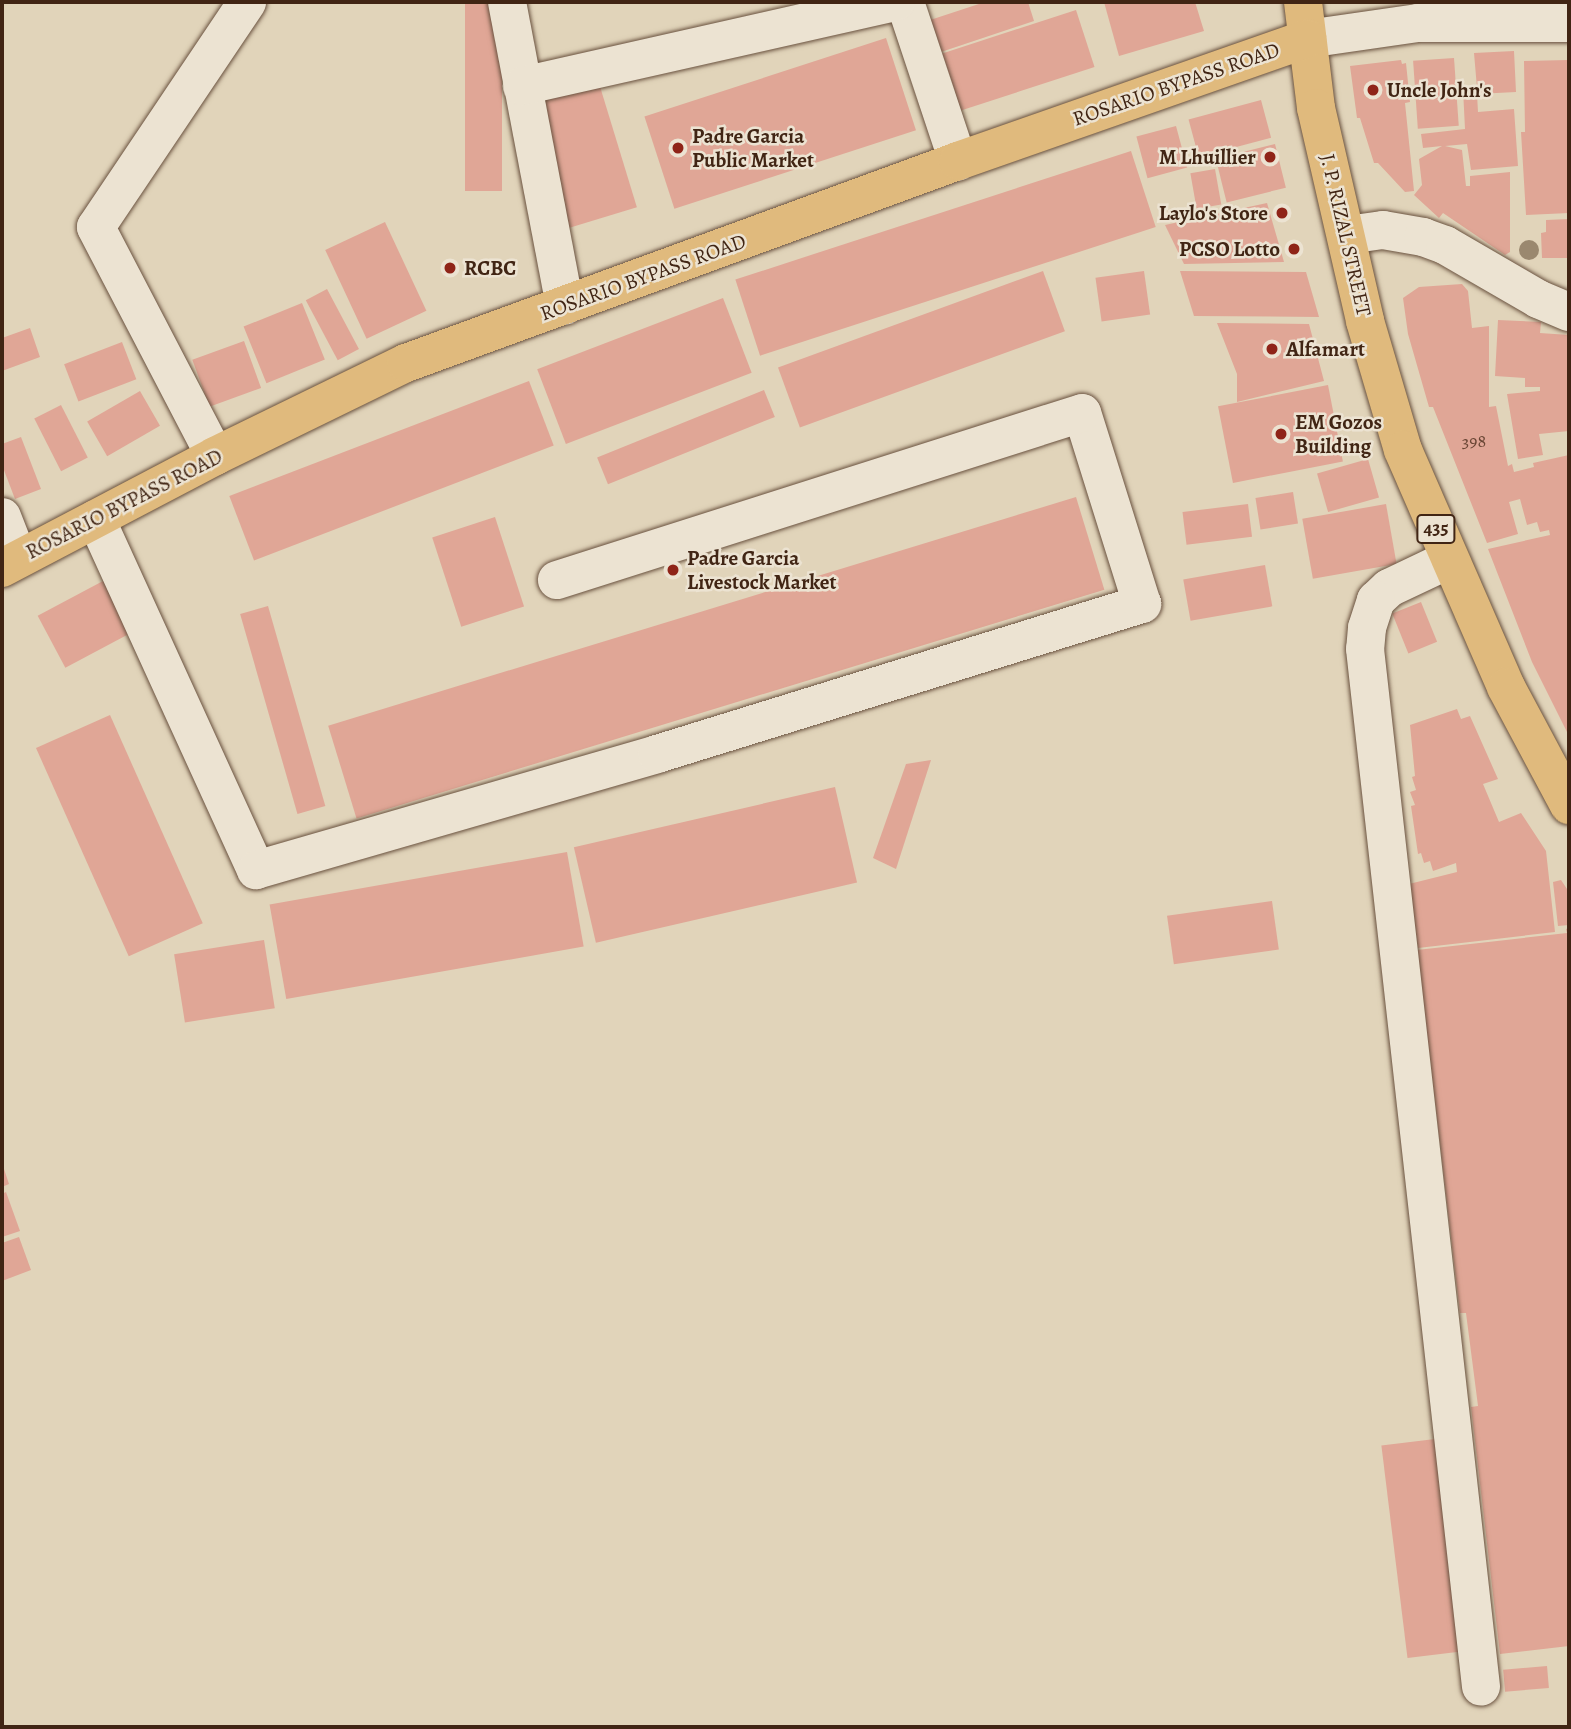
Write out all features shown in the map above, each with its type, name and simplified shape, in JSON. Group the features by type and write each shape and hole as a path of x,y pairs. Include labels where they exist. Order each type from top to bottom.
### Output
{"main road":[{"name":"ROSARIO BYPASS ROAD","path":"10,563 215,456 406,363 958,161 1305,20"},
{"name":"J. P. RIZAL STREET","path":"1305,20 1316,108 1380,379 1403,450 1448,560 1511,697 1569,805"}],"street":[{"path":"215,456 96,227 247,2"},
{"path":"508,2 565,305"},
{"path":"522,86 895,2"},
{"path":"905,2 958,161"},
{"path":"1305,20 1569,23"},
{"path":"1347,235 1373,230 1399,231 1445,244 1538,299 1569,312"},
{"path":"96,519 256,870 657,754 1142,604 1082,413 556,580"},
{"path":"2,517 10,563"},
{"path":"1448,560 1389,588 1376,600 1367,628 1365,649 1481,1687"}],"building":[{"path":"465,2 502,2 502,191 465,191"},
{"path":"985,2 1028,2 1034,21 932,55 921,23"},
{"path":"1104,2 1195,2 1204,31 1119,56"},
{"path":"1076,10 1095,67 951,114 932,57"},
{"path":"886,38 916,130 674,209 644,116"},
{"path":"1514,51 1516,92 1477,94 1478,112 1514,109 1518,166 1471,170 1467,144 1445,146 1462,150 1466,186 1470,186 1470,176 1510,172 1510,252 1505,255 1443,213 1439,218 1414,195 1422,185 1419,159 1442,146 1423,148 1421,134 1465,129 1463,89 1477,88 1474,53"},
{"path":"1454,58 1459,126 1418,129 1413,61"},
{"path":"1401,60 1402,64 1406,63 1410,102 1405,103 1414,191 1405,192 1378,163 1374,163 1360,118 1357,118 1350,66"},
{"path":"1569,60 1569,213 1526,215 1521,132 1525,132 1524,61"},
{"path":"598,80 637,207 567,229 528,101"},
{"path":"1261,100 1271,138 1199,157 1189,119"},
{"path":"1176,126 1187,168 1148,178 1136,137"},
{"path":"1275,144 1286,188 1227,202 1216,159"},
{"path":"1131,151 1156,227 760,356 735,280"},
{"path":"1215,169 1221,204 1197,209 1190,173"},
{"path":"1267,203 1284,262 1184,264 1165,225"},
{"path":"1569,219 1569,258 1542,258 1541,233 1546,232 1546,220"},
{"path":"385,222 426,311 367,339 325,250"},
{"path":"1043,271 1065,331 800,428 778,367"},
{"path":"1144,271 1150,315 1102,321 1095,278"},
{"path":"1180,271 1306,272 1319,317 1194,316"},
{"path":"1462,284 1468,291 1472,328 1489,326 1489,407 1496,406 1508,466 1512,464 1514,472 1534,467 1533,463 1569,455 1569,736 1532,662 1488,549 1550,535 1549,530 1540,532 1537,522 1527,525 1520,499 1509,502 1518,534 1487,543 1433,407 1429,407 1408,334 1403,298 1419,287"},
{"path":"327,289 359,349 338,360 306,300"},
{"path":"723,298 752,373 566,444 537,369"},
{"path":"302,303 325,360 266,383 244,327"},
{"path":"1498,320 1541,322 1540,333 1569,335 1569,431 1539,434 1543,455 1518,459 1507,394 1540,391 1540,387 1525,387 1525,378 1495,376"},
{"name":"Alfamart","path":"1217,323 1309,324 1324,381 1237,402 1237,374"},
{"path":"30,328 40,357 2,371 2,338"},
{"path":"244,341 261,388 209,407 192,360"},
{"path":"122,342 136,379 78,402 64,364"},
{"path":"529,381 554,445 254,560 229,496"},
{"name":"EM Gozos Building","path":"1328,385 1343,462 1233,483 1218,406"},
{"path":"764,390 775,417 608,484 597,457"},
{"path":"140,391 160,426 107,456 87,422"},
{"path":"61,405 88,458 61,471 34,419"},
{"path":"21,437 41,489 15,499 2,465 2,444"},
{"path":"1368,459 1379,497 1328,512 1317,474"},
{"path":"1293,492 1298,524 1260,530 1255,498"},
{"path":"1076,497 1104,590 357,818 328,726"},
{"path":"1248,504 1252,537 1187,545 1182,512"},
{"path":"1386,504 1397,564 1313,579 1302,519"},
{"path":"495,517 524,606 461,627 432,537"},
{"path":"1265,565 1272,606 1191,621 1183,579"},
{"path":"103,581 131,633 65,668 38,616"},
{"path":"1421,602 1437,642 1408,653 1392,614"},
{"path":"268,606 325,806 297,814 240,614"},
{"path":"1457,709 1461,719 1470,716 1498,779 1483,784 1499,822 1521,813 1546,851 1555,932 1418,948 1409,884 1457,872 1456,863 1433,871 1430,861 1424,863 1421,853 1418,854 1411,806 1415,805 1410,792 1416,790 1412,777 1415,776 1410,725"},
{"path":"110,715 203,923 129,956 36,748"},
{"path":"931,760 896,869 873,858 906,764"},
{"path":"835,787 857,882 596,943 574,847"},
{"path":"567,852 584,947 286,999 270,904"},
{"path":"1561,880 1569,892 1569,925 1558,926 1553,882"},
{"path":"1272,901 1279,950 1174,964 1167,916"},
{"path":"1569,928 1569,1646 1500,1654 1471,1407 1478,1406 1466,1313 1460,1313 1417,950 1567,933 1566,929"},
{"path":"264,940 275,1008 185,1022 174,954"},
{"path":"2,1163 9,1184 2,1187"},
{"path":"6,1192 20,1231 2,1237 2,1194"},
{"path":"19,1237 31,1270 2,1281 2,1243"},
{"path":"1435,1439 1461,1651 1407,1658 1381,1446"},
{"path":"1547,1666 1549,1688 1505,1692 1503,1670"}],"place":[{"name":"Uncle John's","path":"1373,90"},
{"name":"Padre Garcia Public Market","path":"678,148"},
{"name":"M Lhuillier","path":"1270,157"},
{"name":"Laylo's Store","path":"1282,213"},
{"name":"PCSO Lotto","path":"1294,249"},
{"name":"RCBC","path":"450,268"},
{"name":"Alfamart","path":"1272,349"},
{"name":"EM Gozos Building","path":"1281,434"},
{"name":"Padre Garcia Livestock Market","path":"673,570"}]}
